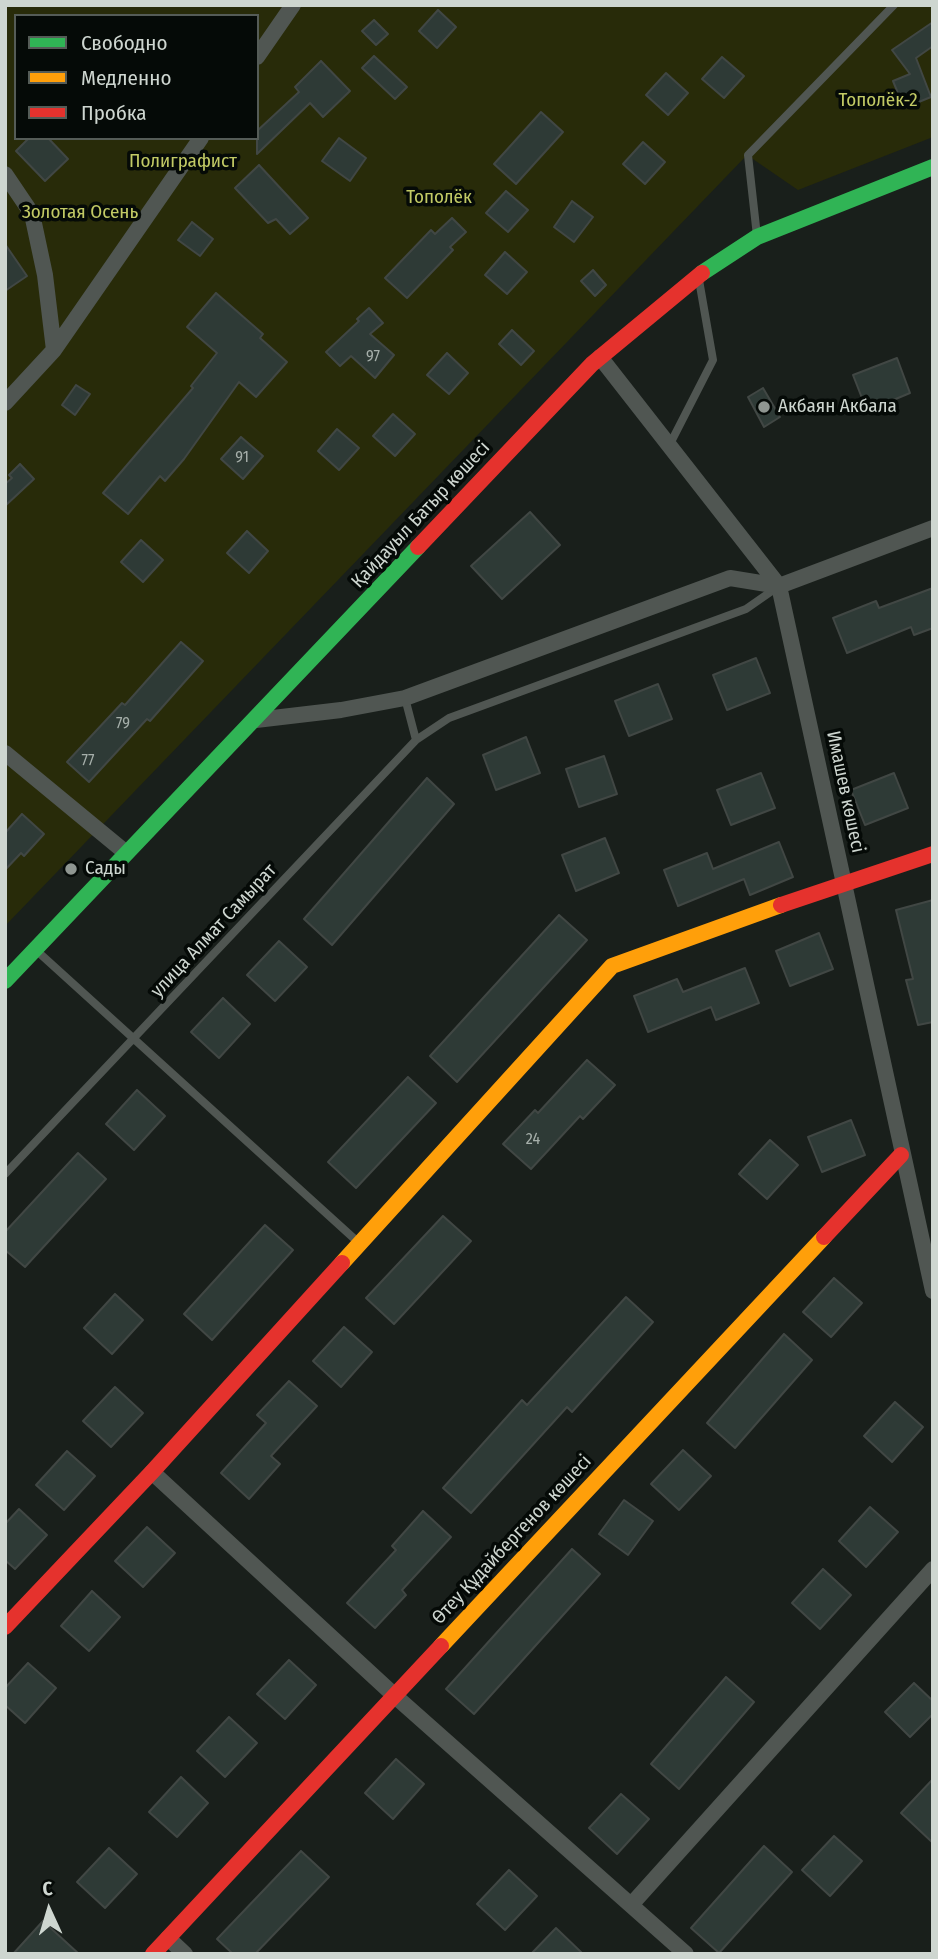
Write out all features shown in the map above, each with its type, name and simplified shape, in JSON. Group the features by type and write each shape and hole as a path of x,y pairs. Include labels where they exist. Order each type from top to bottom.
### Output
{"street":[{"path":"259,54 293,5"},
{"path":"5,403 54,350 200,140"},
{"name":"Қайдауыл Батыр көшесі","path":"5,981 125,852 256,720 600,357 698,276 757,237 933,167"},
{"path":"5,174 33,214 45,275 54,350"},
{"name":"Имашев көшесі","path":"600,357 779,586 901,1155 933,1291"},
{"path":"256,720 341,710 405,698 730,578 779,586 933,528"},
{"path":"5,753 125,852"},
{"path":"5,1627 152,1472 612,966 843,882 933,854"},
{"name":"Өтеу Құдайбергенов көшесі","path":"153,1954 901,1155"},
{"path":"152,1472 395,1696 686,1954"},
{"path":"631,1905 933,1569"},
{"path":"168,1938 185,1954"}],"lane":[{"path":"757,237 748,155 894,5"},
{"path":"670,444 713,360 698,276"},
{"name":"улица Алмат Самырат","path":"5,1174 416,740 449,718 746,609 779,586"},
{"path":"405,698 416,740"},
{"path":"35,949 360,1244"}],"green space":[{"name":"Тополёк","path":"5,5 933,5 933,137 798,190 747,155 5,926"}],"building":[{"path":"438,10 456,27 437,48 419,31"},
{"path":"374,20 388,34 376,45 362,31"},
{"path":"933,22 933,46 916,58 931,97 904,108 893,81 910,74 892,50"},
{"path":"374,56 407,87 395,99 362,68"},
{"path":"722,57 744,76 724,98 702,79"},
{"path":"321,61 350,91 323,117 310,103 257,154 259,129 299,92 295,87"},
{"path":"666,73 688,93 668,115 646,95"},
{"path":"541,112 563,132 516,184 494,164"},
{"path":"339,138 366,158 350,181 322,161"},
{"path":"27,140 50,140 68,159 45,181 16,151"},
{"path":"643,142 665,162 645,184 623,164"},
{"path":"259,165 308,218 290,234 276,219 268,223 235,188"},
{"path":"506,191 528,210 508,232 486,213"},
{"path":"572,201 593,217 574,242 554,227"},
{"path":"452,218 466,232 450,247 453,250 407,298 385,278 431,230 435,234"},
{"path":"192,222 213,239 200,256 178,240"},
{"path":"5,244 27,276 5,291"},
{"path":"505,252 527,272 507,294 485,275"},
{"path":"593,270 606,285 595,296 581,281"},
{"path":"216,293 263,334 260,338 287,362 256,397 239,382 184,459 165,481 160,476 128,514 103,493 193,388 191,386 217,353 187,327"},
{"path":"369,308 383,323 370,334 394,355 375,378 351,356 340,366 326,352"},
{"path":"512,330 534,351 521,365 499,344"},
{"path":"447,353 468,373 449,394 427,375"},
{"path":"897,358 910,393 867,411 853,375"},
{"path":"76,385 90,394 75,415 62,405"},
{"name":"Акбаян Акбала","path":"763,388 780,417 764,427 748,397"},
{"path":"393,414 415,434 395,456 373,436"},
{"path":"337,429 359,448 339,470 318,451"},
{"path":"241,437 263,456 243,479 221,459"},
{"path":"20,464 34,479 5,506 5,484 12,478 9,475"},
{"path":"530,512 560,545 502,599 471,566"},
{"path":"247,531 268,551 249,573 227,553"},
{"path":"141,540 163,560 143,582 121,562"},
{"path":"933,588 933,628 914,635 911,627 847,653 833,618 876,601 879,608"},
{"path":"181,642 203,661 150,721 147,719 89,782 67,762 122,703 125,705"},
{"path":"756,658 770,693 727,710 713,675"},
{"path":"658,684 672,719 629,736 615,701"},
{"path":"526,737 540,773 496,790 483,755"},
{"path":"604,756 617,794 579,807 566,769"},
{"path":"761,773 775,808 731,825 717,790"},
{"path":"894,773 908,808 865,825 851,790"},
{"path":"427,778 454,804 332,945 304,919"},
{"path":"22,814 44,834 24,856 21,853 5,870 5,833"},
{"path":"605,838 619,873 576,891 562,855"},
{"path":"779,842 793,877 750,895 744,879 678,906 664,870 707,853 713,869"},
{"path":"933,900 933,1022 918,1025 906,980 913,979 896,910"},
{"path":"559,915 587,940 457,1082 430,1056"},
{"path":"819,933 833,969 790,986 776,951"},
{"path":"279,941 307,967 275,1001 247,975"},
{"path":"745,968 759,1003 716,1020 711,1007 648,1032 634,996 677,979 683,992"},
{"path":"223,998 250,1024 219,1058 191,1032"},
{"path":"587,1060 615,1085 583,1119 580,1116 531,1169 503,1144 535,1110 538,1113"},
{"path":"408,1077 436,1103 356,1188 328,1162"},
{"path":"137,1090 165,1116 134,1150 106,1124"},
{"path":"851,1120 865,1155 822,1172 808,1137"},
{"path":"770,1140 798,1165 767,1199 739,1174"},
{"path":"78,1153 106,1179 25,1267 5,1250 5,1232"},
{"path":"443,1216 471,1241 394,1324 366,1298"},
{"path":"265,1225 293,1250 212,1340 184,1314"},
{"path":"834,1278 862,1303 831,1337 803,1312"},
{"path":"115,1294 143,1320 112,1354 84,1328"},
{"path":"626,1297 653,1322 572,1412 567,1407 471,1513 443,1488 522,1400 527,1405"},
{"path":"344,1327 372,1352 341,1387 313,1361"},
{"path":"784,1334 812,1360 735,1448 707,1423"},
{"path":"289,1381 317,1406 271,1456 280,1464 249,1499 221,1473 266,1423 257,1415"},
{"path":"115,1387 143,1413 111,1447 83,1421"},
{"path":"895,1402 923,1427 892,1462 864,1436"},
{"path":"683,1450 711,1476 679,1510 651,1484"},
{"path":"67,1451 95,1476 64,1510 36,1485"},
{"path":"624,1500 653,1521 628,1555 599,1534"},
{"path":"870,1507 898,1532 866,1567 839,1541"},
{"path":"19,1509 47,1535 15,1569 5,1560 5,1524"},
{"path":"423,1511 451,1537 402,1590 406,1595 375,1628 347,1603 396,1550 392,1546"},
{"path":"147,1527 175,1553 143,1587 115,1561"},
{"path":"572,1549 600,1574 474,1714 446,1689"},
{"path":"823,1569 851,1595 820,1629 792,1603"},
{"path":"92,1591 120,1617 89,1651 61,1626"},
{"path":"289,1660 316,1685 285,1719 257,1694"},
{"path":"28,1663 56,1688 25,1723 5,1705 5,1688"},
{"path":"726,1677 754,1702 679,1789 651,1764"},
{"path":"914,1683 933,1701 933,1714 910,1737 885,1712"},
{"path":"229,1717 257,1743 225,1777 197,1751"},
{"path":"396,1759 424,1784 393,1819 365,1793"},
{"path":"181,1777 208,1803 177,1837 149,1812"},
{"path":"933,1779 933,1843 901,1813"},
{"path":"621,1794 649,1819 617,1854 589,1828"},
{"path":"834,1836 862,1861 830,1896 802,1870"},
{"path":"764,1846 792,1872 719,1953 691,1928"},
{"path":"109,1848 137,1874 105,1908 77,1882"},
{"path":"301,1851 329,1877 255,1954 233,1954 217,1939"},
{"path":"509,1870 537,1896 505,1930 477,1904"},
{"path":"43,1921 79,1954 13,1954"},
{"path":"556,1928 583,1954 531,1954"}],"traffic: fast":[{"path":"702,273 757,237 933,167"},
{"path":"5,981 418,547"}],"traffic: slow":[{"path":"342,1263 612,966 781,905"},
{"path":"441,1646 824,1237"}],"traffic: jam":[{"path":"418,547 592,364 702,273"},
{"path":"781,905 933,854"},
{"path":"824,1237 901,1155"},
{"path":"5,1627 152,1472 342,1263"},
{"path":"153,1954 441,1646"}],"place":[{"name":"Акбаян Акбала","path":"764,407"},
{"name":"Сады","path":"71,869"}],"park label":[{"name":"Тополёк-2","path":"878,101"},
{"name":"Полиграфист","path":"183,162"},
{"name":"Золотая Осень","path":"80,213"}]}
